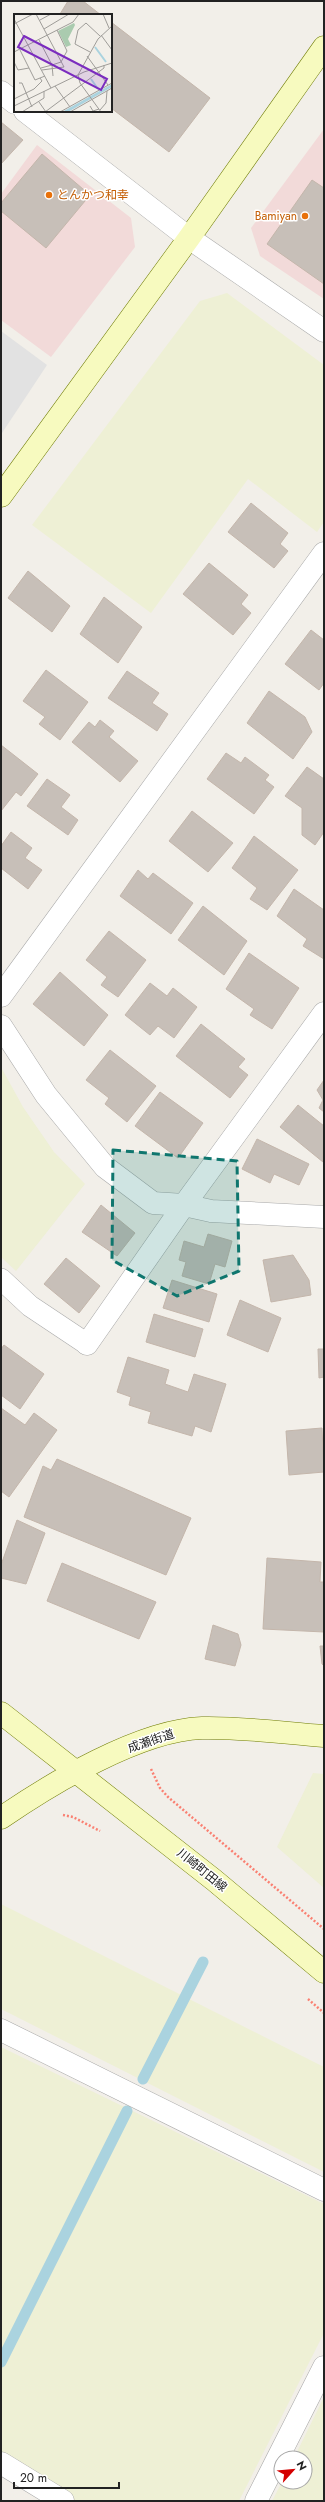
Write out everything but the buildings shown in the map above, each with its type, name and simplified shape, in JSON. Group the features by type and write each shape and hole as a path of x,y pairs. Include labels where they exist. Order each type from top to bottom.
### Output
{"main road":[{"path":"1,496 189,238 324,47"},
{"path":"1,1713 78,1771"},
{"name":"成瀬街道","path":"1,1818 78,1771 135,1745 171,1733 202,1728 324,1736"},
{"name":"川崎町田線","path":"78,1771 324,1972"}],"street":[{"path":"1,92 14,102"},
{"path":"27,112 189,238 324,331"},
{"path":"1,996 324,553"},
{"path":"87,1344 184,1205 324,1013"},
{"path":"1,1026 46,1095 105,1167 153,1203 184,1205 211,1211 324,1217"},
{"path":"1,2030 324,2190"},
{"path":"256,2501 324,2367"},
{"path":"1,2463 63,2501"}],"lane":[{"path":"1,1279 30,1306 87,1344"}],"path":[{"path":"168,1797 324,1929"},
{"path":"99,1830 105,1835"},
{"path":"306,1997 324,2013"}],"highlighted area":[{"path":"113,1150 237,1161 239,1271 177,1296 112,1260"}],"shaded area":[{"path":"324,129 324,299 260,256 251,228"},
{"path":"37,145 131,218 135,247 51,357 1,320 1,194"},
{"path":"1,331 47,365 2,433 1,432"}],"green space":[{"path":"227,293 324,365 324,522 317,532 248,479 151,613 32,525 200,301"},
{"path":"1,1067 23,1107 54,1152 85,1184 16,1271 1,1257"},
{"path":"313,1773 324,1774 324,1888 277,1847"},
{"path":"1,1904 324,2067 324,2172 1,2009"},
{"path":"1,2047 324,2204 324,2333 239,2501 76,2501 1,2453"},
{"path":"324,2397 324,2501 272,2501 278,2490 313,2490 313,2450 298,2450"}],"waterway":[{"path":"143,2079 203,1962"},
{"path":"1,2362 127,2111"}],"place":[{"name":"とんかつ和幸","path":"49,195"},
{"name":"Bamiyan","path":"305,216"}]}
